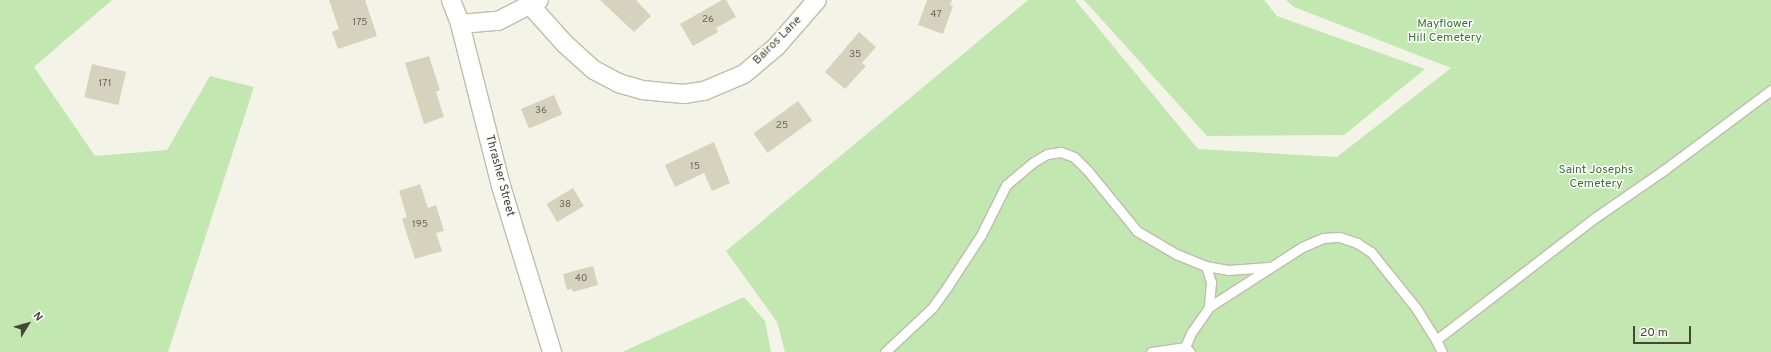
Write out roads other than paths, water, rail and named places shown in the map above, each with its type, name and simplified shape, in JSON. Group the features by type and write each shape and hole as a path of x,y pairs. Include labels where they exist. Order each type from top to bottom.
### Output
{"street":[{"name":"Thrasher Street","path":"451,0 460,24 501,186 552,352"},
{"name":"Bairos Lane","path":"535,3 566,44 594,70 618,82 642,90 684,94 704,91 744,74 776,46 817,0"},
{"path":"460,24 498,21 535,3"}],"lane":[{"path":"1436,340 1596,217 1664,170 1771,90"},
{"path":"885,352 932,308 981,235 1006,185 1032,163 1047,154 1061,152 1074,157 1137,231 1176,254 1206,266 1228,270 1270,267"},
{"path":"1151,352 1188,350 1191,333 1209,307 1302,247 1323,238 1339,237 1357,243 1371,252 1384,266 1416,308 1442,352"},
{"path":"1206,266 1211,282 1209,307"}],"park label":[{"name":"Mayflower Hill Cemetery","path":"1445,32"},
{"name":"Saint Josephs Cemetery","path":"1596,178"}]}
